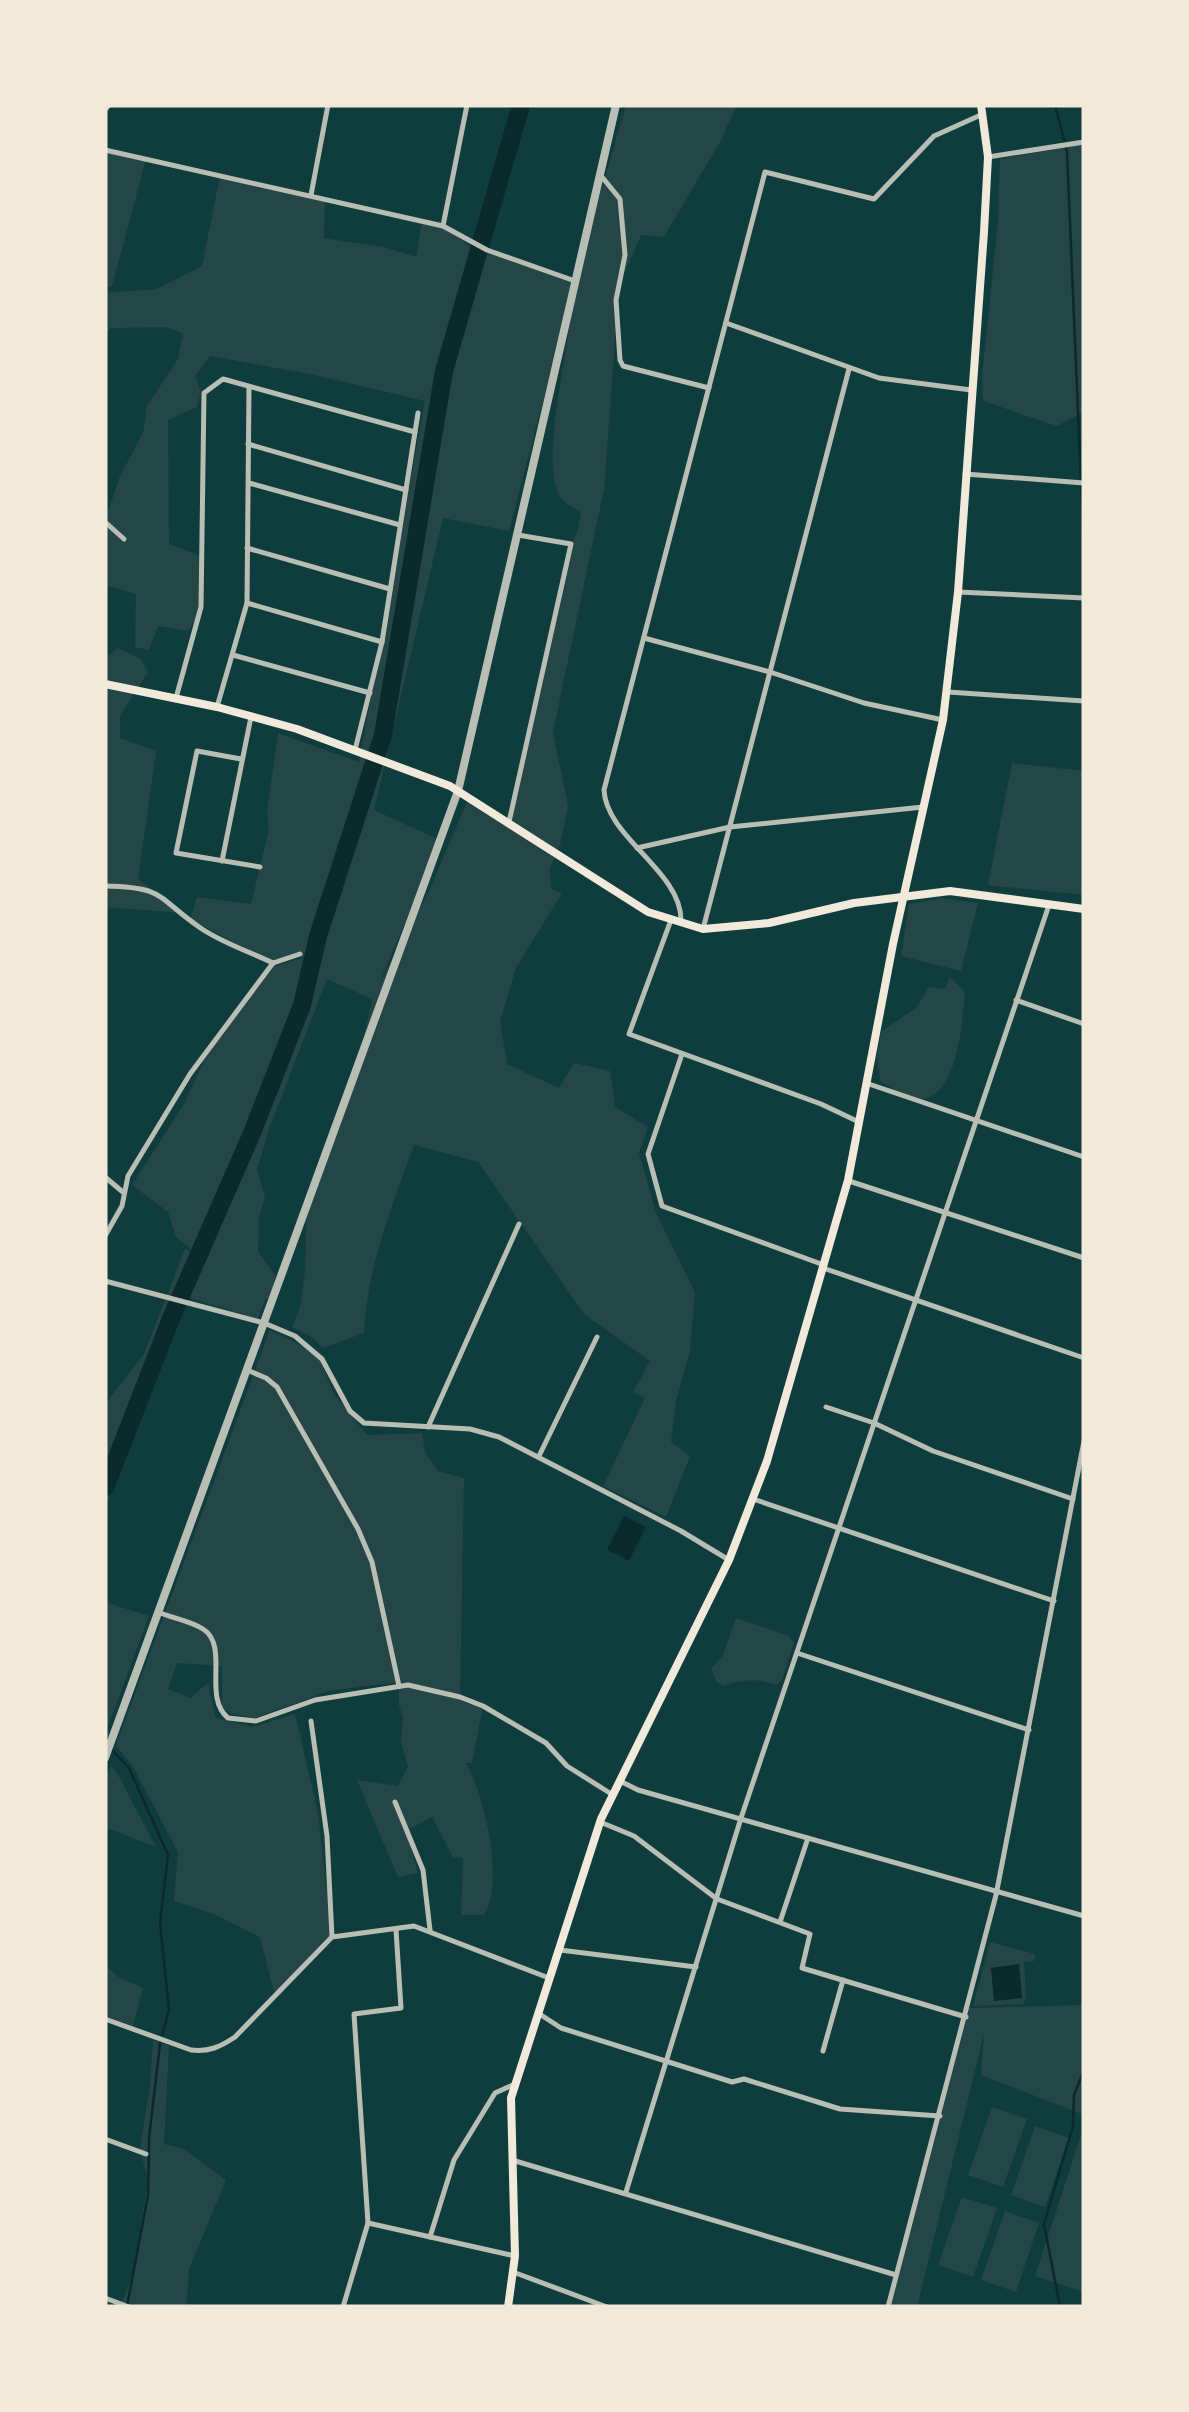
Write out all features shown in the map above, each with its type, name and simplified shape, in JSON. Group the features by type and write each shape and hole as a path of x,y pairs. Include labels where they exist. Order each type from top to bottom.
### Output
{"main road":[{"path":"508,2307 516,2256 510,2116 515,2084 600,1822 729,1560 754,1499 848,1180 948,692 988,157 982,110"},
{"path":"105,684 251,716 370,755 458,790 637,905 681,924 703,929 769,923 854,903 950,891 1084,909"}],"street":[{"path":"310,196 328,105"},
{"path":"442,226 466,105"},
{"path":"105,1758 458,790 616,105"},
{"path":"681,924 681,906 670,885 636,848 604,800 604,790 765,172 874,199 934,136 982,110"},
{"path":"988,157 1080,142"},
{"path":"105,150 442,226 486,250 575,281"},
{"path":"600,175 620,199 625,256 616,300 620,360 624,366 709,388"},
{"path":"726,323 849,370 879,378 970,390"},
{"path":"703,929 849,370"},
{"path":"176,698 201,607 204,393 222,380 415,432"},
{"path":"217,708 246,604 248,387"},
{"path":"355,750 382,642 418,413"},
{"path":"248,444 406,490"},
{"path":"966,474 1084,482"},
{"path":"248,483 400,525"},
{"path":"105,522 124,539"},
{"path":"509,822 571,544 518,535"},
{"path":"247,548 390,589"},
{"path":"958,592 1084,598"},
{"path":"246,604 382,642"},
{"path":"644,638 770,672 864,703 944,720"},
{"path":"232,654 370,693"},
{"path":"948,692 1084,702"},
{"path":"222,861 251,716"},
{"path":"242,759 197,751 176,853 260,868"},
{"path":"636,848 730,827 923,807"},
{"path":"105,886 141,886 159,894 203,930 273,962"},
{"path":"626,2192 741,1818 1048,905"},
{"path":"670,920 629,1034 821,1104 859,1122"},
{"path":"105,1236 122,1206 128,1176 190,1074 273,962 300,954"},
{"path":"1016,1000 1084,1024"},
{"path":"682,1053 648,1154 662,1206 914,1300 1084,1358"},
{"path":"866,1082 1084,1157"},
{"path":"105,1177 124,1194"},
{"path":"848,1180 1084,1258"},
{"path":"428,1427 519,1224"},
{"path":"105,1281 264,1323 309,1346 322,1359 350,1411 364,1422 470,1429 499,1437 729,1560"},
{"path":"539,1456 598,1337"},
{"path":"247,1370 277,1387 358,1529 372,1562 399,1686"},
{"path":"826,1407 933,1451 1073,1499"},
{"path":"888,2307 997,1891 1084,1441"},
{"path":"754,1499 1054,1601"},
{"path":"158,1612 205,1630 212,1638 216,1704 228,1718 256,1722 315,1700 408,1684 483,1706 546,1742 567,1766 613,1795"},
{"path":"797,1652 1029,1730"},
{"path":"311,1722 327,1836 332,1937"},
{"path":"620,1781 638,1790 1084,1916"},
{"path":"394,1802 423,1870 430,1930"},
{"path":"600,1822 634,1836 717,1898 810,1934 802,1968 966,2017"},
{"path":"780,1922 808,1838"},
{"path":"105,2020 191,2050 220,2047 332,1937 414,1926 549,1978"},
{"path":"343,2307 368,2223 354,2014 400,2008 396,1929"},
{"path":"558,1950 696,1968"},
{"path":"823,2051 843,1980"},
{"path":"538,2013 561,2028 732,2082 744,2079 840,2109 940,2116"},
{"path":"430,2237 454,2160 495,2093 515,2084"},
{"path":"105,2139 146,2154"},
{"path":"512,2160 896,2275"},
{"path":"368,2223 516,2256"},
{"path":"513,2272 607,2307"},
{"path":"105,2298 129,2307"}],"shaded area":[{"path":"626,105 737,105 720,142 664,237 641,235 619,286 604,489 553,732 568,806 560,845 550,868 551,889 562,893 516,968 500,1021 507,1064 559,1088 574,1063 610,1071 615,1107 648,1127 639,1153 656,1213 695,1292 690,1351 676,1401 671,1442 690,1456 666,1517 603,1486 645,1398 633,1392 650,1361 584,1314 478,1162 414,1145 375,1261 364,1333 323,1348 292,1327 300,1307 305,1271 307,1205 358,1064 372,999 327,979 257,1170 265,1197 259,1218 258,1252 275,1275 272,1301 266,1298 258,1319 181,1295 105,1510 105,1404 144,1354 185,1249 202,1258 176,1237 168,1212 132,1185 184,1104 212,1044 270,967 303,958 299,955 273,963 190,919 197,897 251,904 269,829 267,812 278,733 359,762 425,401 210,356 195,376 201,392 197,407 168,420 169,544 203,557 199,616 188,631 158,626 149,650 135,647 136,594 105,585 105,520 120,476 143,433 147,406 178,359 183,334 166,327 111,328 105,334 105,293 157,289 202,266 220,176 325,200 324,238 384,247 416,257 422,222 443,226 469,246 575,281","holes":["571,294 553,459 555,483 562,499 581,512 508,822 469,797 428,893 379,984 440,840 374,810 443,518 509,531"]},
{"path":"1084,144 1084,412 1057,426 983,401 1000,159"},
{"path":"105,150 146,159 112,286 105,287"},
{"path":"118,648 141,659 148,672 120,716 120,738 156,751 138,879 182,913 105,907 105,658"},
{"path":"1012,763 1084,771 1084,895 988,885"},
{"path":"942,898 978,903 961,971 901,956 909,904"},
{"path":"950,977 965,992 954,1062 938,1092 925,1098 908,1097 880,1081 877,1056 881,1032 917,1007 929,987 945,989"},
{"path":"270,1330 317,1353 334,1394 367,1435 422,1433 425,1452 438,1471 464,1478 460,1697 445,1694 483,1706 472,1763 466,1763 485,1816 493,1883 484,1915 461,1915 463,1858 453,1857 432,1817 406,1831 418,1873 398,1877 357,1780 398,1786 408,1767 401,1742 399,1686 411,1685 398,1682 329,1691 255,1718 222,1708 222,1666 177,1663 168,1689 190,1698 208,1683 216,1718 252,1727 295,1714 318,1813 332,1937 275,1996 260,1937 214,1914 174,1901 178,1852 133,1767 116,1745"},
{"path":"624,1516 646,1527 629,1561 607,1550"},
{"path":"105,1602 149,1616 107,1729 105,1723"},
{"path":"736,1618 789,1636 794,1643 782,1680 776,1685 750,1680 723,1686 717,1682 711,1669 723,1655"},
{"path":"111,1766 156,1847 105,1827 105,1780"},
{"path":"990,1942 1035,1954 1034,1961 1024,1962 1023,2004 973,2006"},
{"path":"1019,1964 1022,1998 994,2001 991,1968"},
{"path":"105,1965 118,1977 143,1988 133,2026 105,2016"},
{"path":"1084,2005 1084,2115 981,2075 984,2034 917,2307 890,2307 968,2008"},
{"path":"153,2040 169,2046 164,2144 184,2149 226,2180 189,2269 186,2307 117,2307 134,2268 148,2181 140,2148"},
{"path":"992,2107 1027,2119 1003,2187 968,2175"},
{"path":"1035,2126 1069,2138 1045,2207 1011,2195"},
{"path":"1084,2133 1084,2292 1035,2276"},
{"path":"962,2197 997,2208 973,2277 938,2265"},
{"path":"1005,2211 1039,2223 1016,2292 981,2280"}],"waterway":[{"path":"105,1488 302,1005 318,936 383,735 444,371 521,105"},
{"path":"1055,105 1067,152 1084,554"},
{"path":"111,1749 129,1768 168,1855 160,1923 169,2010 160,2044 149,2138 148,2195 127,2306"},
{"path":"1060,2307 1044,2224 1073,2126 1074,2095 1084,2070"}]}
